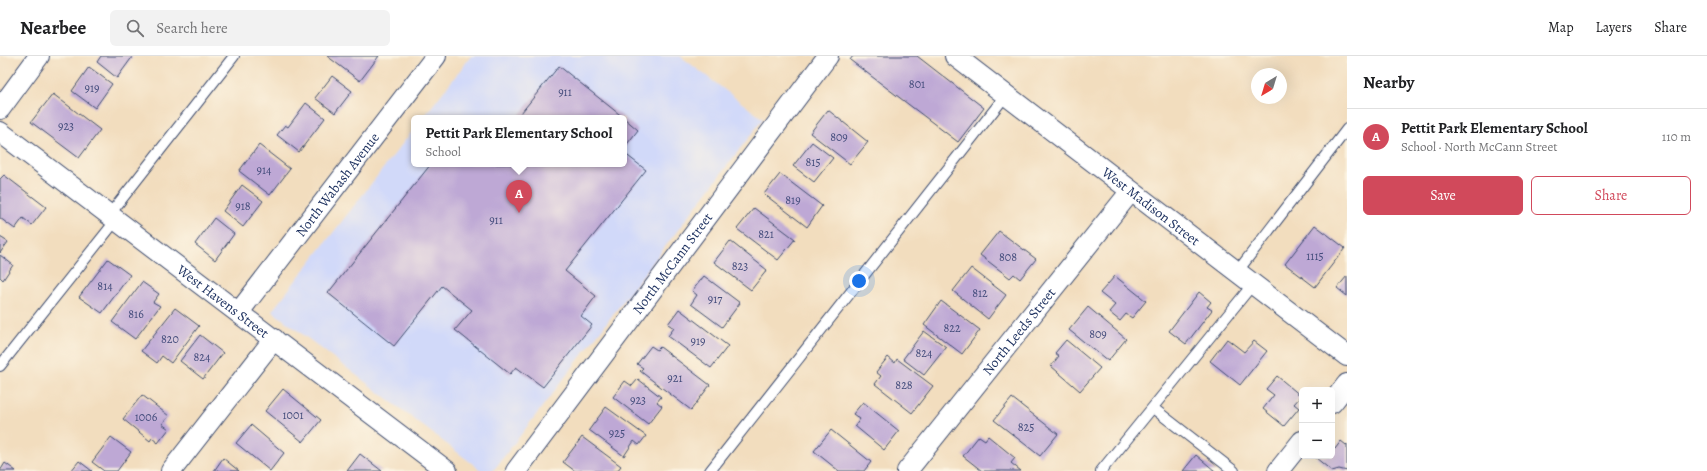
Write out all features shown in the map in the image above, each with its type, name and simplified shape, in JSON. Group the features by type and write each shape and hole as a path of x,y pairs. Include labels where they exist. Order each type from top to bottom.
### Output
{"street":[{"path":"0,109 39,56"},
{"name":"North McCann Street","path":"516,471 828,56"},
{"name":"West Madison Street","path":"955,56 1347,356"},
{"name":"North Wabash Avenue","path":"238,312 430,58"},
{"name":"West Havens Street","path":"0,132 114,216 447,471"},
{"name":"North Leeds Street","path":"907,471 1130,191"},
{"path":"174,470 274,339"},
{"path":"1335,399 1347,384"},
{"path":"1278,471 1299,445"}],"lane":[{"path":"0,366 234,56"},
{"path":"710,471 1006,95"},
{"path":"1237,272 1347,129"},
{"path":"1101,471 1253,284"},
{"path":"1152,408 1234,471"}],"shaded area":[{"path":"471,56 680,56 763,119 493,471 482,471 272,311 411,133 411,167 627,167 627,115 425,115"}],"building":[{"path":"101,56 133,56 117,78 97,62"},
{"path":"327,56 379,56 360,81"},
{"path":"853,56 917,56 984,108 958,142 850,60"},
{"path":"559,66 620,115 519,115"},
{"path":"89,67 112,84 95,108 72,91"},
{"path":"332,76 352,91 335,113 315,98"},
{"path":"53,94 100,130 79,158 31,122"},
{"path":"306,103 325,118 299,152 277,135 285,125 288,127"},
{"path":"828,110 868,142 850,164 810,133"},
{"path":"627,121 638,130 627,144"},
{"path":"812,142 833,158 814,182 793,166"},
{"path":"259,145 290,169 270,195 239,171"},
{"path":"627,155 646,170 565,271 596,296 581,316 592,325 543,387 516,367 510,374 455,330 472,310 442,286 394,346 328,293 429,167 627,167"},
{"path":"780,174 822,206 807,227 764,194"},
{"path":"4,175 46,207 32,225 23,218 15,229 0,218 0,179"},
{"path":"242,185 263,201 243,227 223,211"},
{"path":"754,208 795,239 778,260 737,229"},
{"path":"214,218 234,234 215,260 195,244"},
{"path":"1315,225 1345,248 1315,287 1285,264"},
{"path":"999,231 1036,259 1020,279 1014,274 1010,278 980,255"},
{"path":"0,237 8,242 0,253"},
{"path":"730,241 767,270 751,290 714,262"},
{"path":"0,255 13,265 3,280 0,277"},
{"path":"108,259 130,275 102,313 79,297"},
{"path":"971,268 1006,295 988,319 953,291"},
{"path":"704,276 740,303 722,327 691,304 697,295 692,291"},
{"path":"1115,276 1146,301 1132,318 1126,314 1120,321 1109,312 1115,305 1100,293"},
{"path":"1347,276 1347,296 1337,288"},
{"path":"142,282 159,294 153,302 160,306 135,339 112,322"},
{"path":"1199,292 1211,302 1207,307 1212,310 1186,344 1169,331"},
{"path":"941,301 980,330 962,354 924,325"},
{"path":"1088,307 1126,339 1108,361 1069,330"},
{"path":"175,308 199,326 171,363 162,356 157,363 141,351"},
{"path":"679,309 728,346 711,368 668,336 674,328 668,324"},
{"path":"924,331 946,347 924,375 903,359"},
{"path":"200,335 223,353 203,379 180,361"},
{"path":"1227,339 1244,352 1254,341 1267,351 1240,385 1210,361"},
{"path":"1066,340 1100,368 1080,391 1051,366 1059,356 1055,353"},
{"path":"651,346 657,350 660,347 710,385 691,410 640,371 643,368 637,364"},
{"path":"888,357 895,363 897,359 933,386 912,413 875,384 881,376 876,372"},
{"path":"1277,376 1299,394 1299,398 1294,404 1299,408 1284,426 1263,409 1274,395 1266,389"},
{"path":"638,379 661,397 657,402 662,406 648,424 613,397 625,381 632,386"},
{"path":"283,389 321,420 303,442 265,411"},
{"path":"142,395 169,416 162,424 169,429 158,443 152,438 150,441 123,419"},
{"path":"1012,398 1058,434 1040,456 994,420"},
{"path":"863,402 899,431 884,450 855,426 860,419 853,414"},
{"path":"606,407 646,436 639,445 634,441 624,456 589,430"},
{"path":"251,425 284,453 270,471 236,443"},
{"path":"831,430 871,462 864,471 839,471 814,451"},
{"path":"979,436 985,440 988,436 1015,458 1011,463 1021,471 982,471 963,456"},
{"path":"111,437 131,452 117,471 104,471 92,462"},
{"path":"582,437 621,466 617,471 575,471 563,462"},
{"path":"1341,441 1346,445 1347,444 1347,471 1339,469 1332,471 1317,459 1335,459 1335,449"},
{"path":"360,454 382,471 347,471"},
{"path":"1196,455 1215,471 1183,471"},
{"path":"223,458 239,471 214,471"},
{"path":"79,461 92,471 71,471"},
{"path":"5,463 16,471 0,471"}],"place":[{"name":"Pettit Park Elementary School","path":"519,213"}]}
